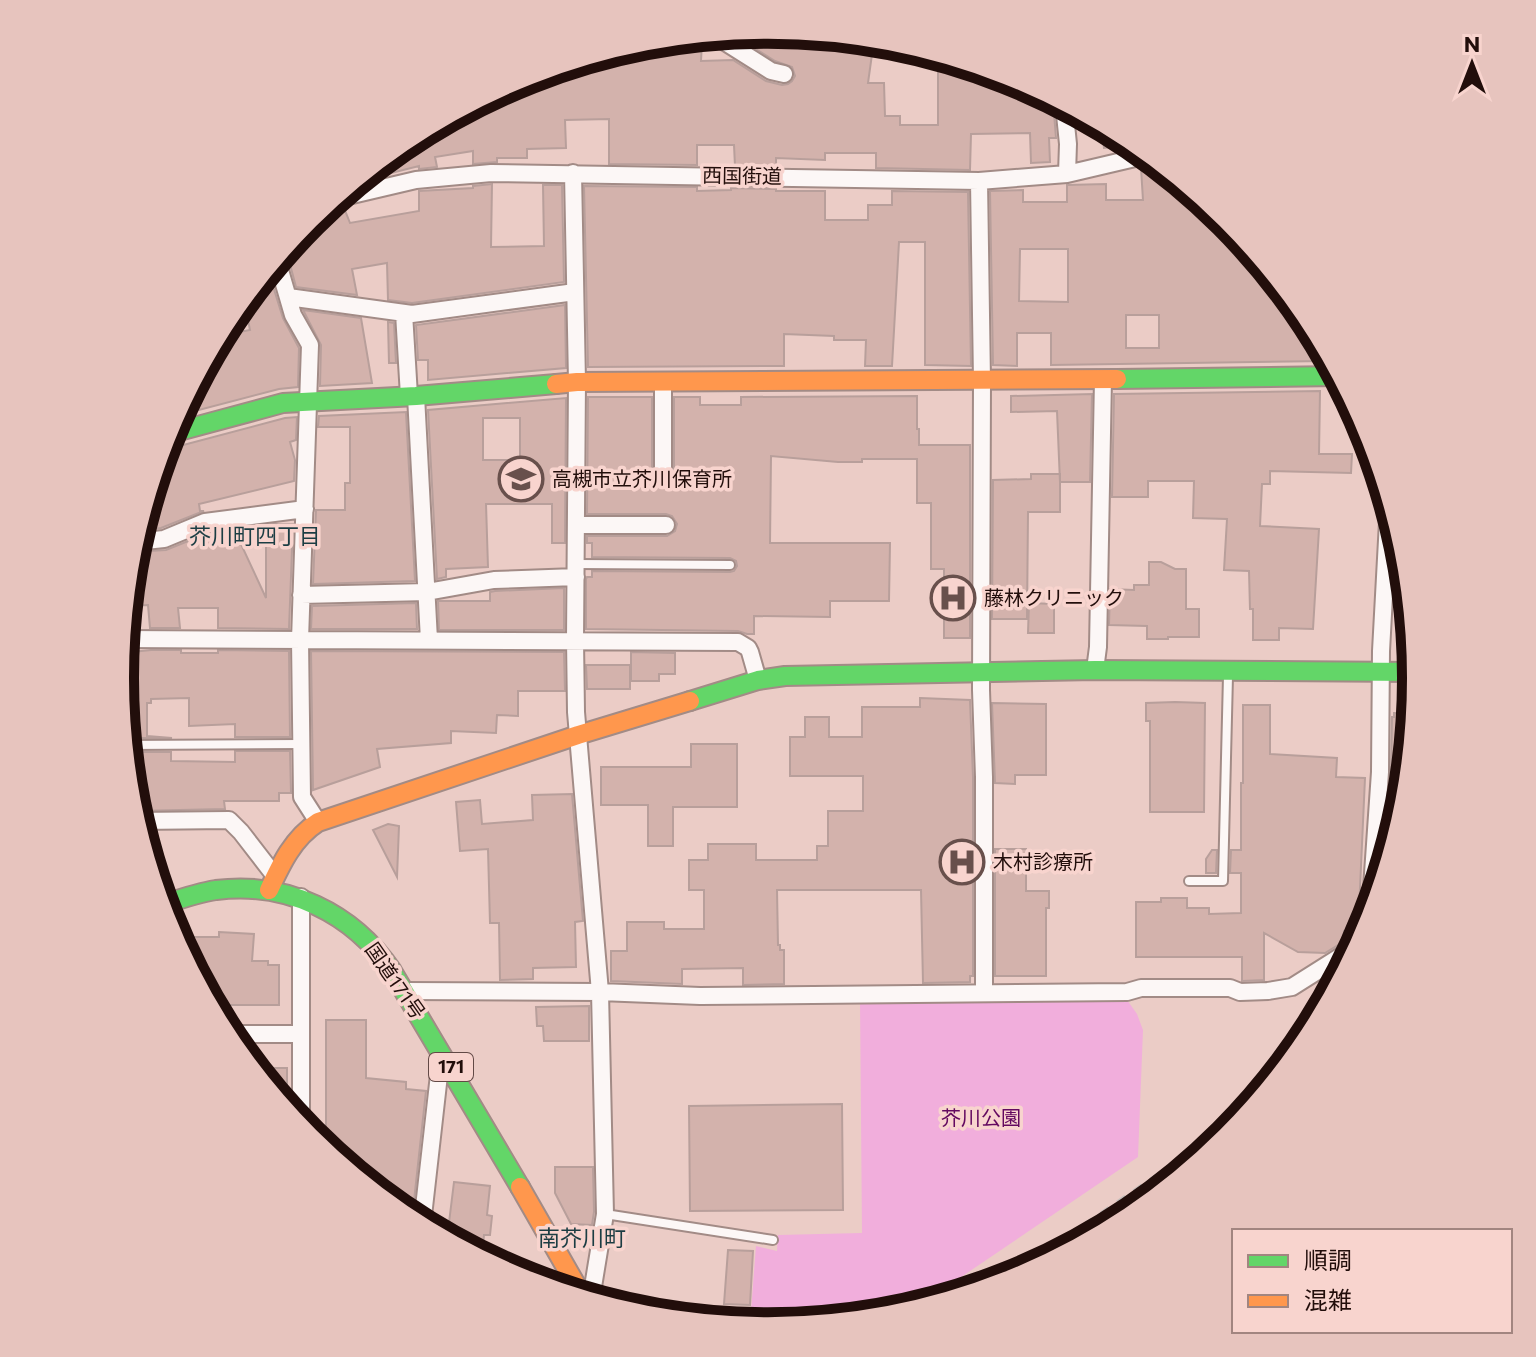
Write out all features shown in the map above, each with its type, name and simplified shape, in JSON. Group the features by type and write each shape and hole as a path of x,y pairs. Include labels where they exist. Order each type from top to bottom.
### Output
{"main road":[{"path":"185,429 283,403 577,382 1325,376"},
{"path":"272,883 300,836 318,822 578,735 758,680 785,676 1095,670 1402,672"},
{"name":"国道171号","path":"174,901 206,891 272,883 338,916 355,928 384,958 405,991 574,1282"}],"street":[{"path":"730,45 771,71 784,74"},
{"path":"1065,118 1067,174"},
{"name":"西国街道","path":"360,193 416,180 491,173 979,181 1067,174 1132,159"},
{"path":"573,173 577,382 575,640 578,735 600,992 605,1214 593,1288"},
{"path":"979,181 984,993"},
{"path":"281,273 293,315 310,345 301,595 301,744 302,797 318,822"},
{"path":"288,297 412,314 575,292"},
{"path":"404,313 413,396 429,640"},
{"path":"1095,670 1103,379"},
{"path":"663,382 663,473"},
{"path":"149,541 164,539 205,522 305,509"},
{"path":"577,525 666,525"},
{"path":"1373,868 1380,772 1380,672 1387,541"},
{"path":"301,595 427,592 494,580 576,571"},
{"path":"135,639 738,642 748,648 758,680"},
{"path":"150,821 229,820 241,832 272,883"},
{"path":"301,897 301,1108"},
{"path":"405,991 700,996 1127,992 1141,988 1230,988 1240,992 1292,987 1337,958"},
{"path":"242,1034 301,1034"},
{"path":"424,1211 442,1052"}],"lane":[{"path":"576,571 730,565"},
{"path":"1189,881 1223,881 1228,671"},
{"path":"137,745 301,744"},
{"path":"605,1214 773,1240"}],"green space":[{"name":"芥川公園","path":"1125,997 1143,1030 1138,1157 947,1286 851,1308 751,1313 756,1246 777,1251 778,1235 862,1233 860,999"}],"building":[{"path":"749,44 809,45 872,53 868,83 884,83 885,116 900,116 900,125 938,125 938,68 1011,92 1054,113 1056,138 1049,138 1050,162 1031,163 1030,133 971,134 970,170 876,168 876,153 825,153 825,160 776,158 776,167 735,166 734,145 697,145 697,165 609,164 609,119 565,120 566,148 527,149 527,158 497,158 497,162 473,164 473,151 435,157 437,167 419,169 419,166 382,175 415,151 487,109 525,92 604,66 702,47 701,61 733,60 766,81 788,84 795,76 792,67 775,61"},
{"path":"1103,140 1114,147 1104,148"},
{"path":"1141,168 1144,168 1186,201 1245,260 1296,326 1317,361 1051,365 1051,333 1017,333 1017,366 993,365 990,191 1023,190 1023,202 1067,202 1067,185 1106,184 1106,200 1143,200","holes":["1020,249 1068,249 1068,302 1019,301","1126,315 1159,315 1159,348 1126,348"]},
{"path":"492,184 491,247 544,246 543,185 562,185 564,282 412,303 388,300 387,263 352,269 357,295 296,287 289,262 342,208 350,223 419,211 419,191"},
{"path":"584,186 697,187 697,191 731,188 825,191 825,220 868,220 868,205 892,205 892,191 968,192 971,366 925,365 925,242 899,242 892,366 865,366 866,340 784,334 784,366 588,367"},
{"path":"272,283 283,318 299,348 298,387 193,412 236,333 250,330 247,316"},
{"path":"565,305 566,368 428,380 428,360 418,360 416,325"},
{"path":"303,310 361,318 372,383 320,386 321,345"},
{"path":"388,322 394,323 396,363 389,363"},
{"path":"1320,391 1319,454 1352,454 1351,473 1270,471 1270,484 1262,484 1260,526 1319,529 1313,629 1279,628 1279,640 1253,640 1249,571 1224,570 1227,519 1193,518 1194,481 1148,481 1148,497 1112,497 1114,394"},
{"path":"1092,394 1090,482 1060,482 1057,411 1011,412 1011,396"},
{"path":"917,396 919,445 970,445 970,638 944,638 944,569 931,569 931,503 917,503 917,459 838,462 771,456 770,543 890,543 889,601 830,601 830,617 754,616 754,634 738,631 586,629 586,579 592,577 592,571 730,572 737,566 736,561 730,558 592,557 592,543 587,543 587,536 667,536 675,531 677,524 672,516 666,514 587,514 588,397 652,397 652,474 657,482 664,484 672,479 674,473 674,397 700,397 700,405 741,405 741,397"},
{"path":"566,398 565,543 552,543 552,504 486,504 488,567 446,569 446,577 437,579 428,410","holes":["483,418 520,418 520,460 483,460"]},
{"path":"406,412 415,581 313,584 316,510 345,510 345,483 350,483 350,427 318,427 319,416"},
{"path":"297,417 296,440 290,442 295,460 294,481 199,504 200,511 204,511 152,529 178,446"},
{"path":"1031,474 1060,474 1060,512 1028,512 1027,619 992,619 993,480 1031,479"},
{"path":"293,524 289,629 218,628 218,608 178,608 180,628 150,628 148,605 138,605 147,551 166,550 208,533 234,529 266,598 266,525"},
{"path":"1149,562 1186,569 1186,609 1199,609 1199,637 1147,639 1147,626 1109,625 1110,589 1134,590 1134,585 1149,585"},
{"path":"564,588 564,630 439,630 438,601 490,601 490,592 495,591"},
{"path":"416,603 417,629 311,629 312,606"},
{"path":"1029,603 1054,604 1054,633 1028,633"},
{"path":"289,651 290,737 235,737 235,724 189,726 189,698 151,699 151,703 147,703 147,736 172,738 137,738 135,652"},
{"path":"311,651 564,652 565,691 518,691 518,716 497,715 496,733 451,731 451,743 377,749 380,767 313,790"},
{"path":"631,652 675,653 675,674 659,674 659,681 631,681"},
{"path":"586,665 630,665 630,689 587,689"},
{"path":"920,698 970,700 973,976 970,976 970,982 923,983 921,890 777,890 778,945 780,950 784,950 784,984 743,985 743,968 682,969 682,984 611,981 611,951 627,951 627,922 664,922 664,929 704,929 704,890 689,890 689,860 708,860 708,844 756,844 756,860 817,860 817,846 828,846 828,811 863,811 863,776 790,776 790,737 805,737 805,717 829,717 829,737 862,737 862,707 920,707"},
{"path":"992,703 1046,704 1046,775 1015,775 1015,784 995,783"},
{"path":"1146,703 1205,703 1204,812 1150,812 1150,721 1146,721"},
{"path":"1243,705 1270,705 1270,754 1337,758 1336,777 1365,778 1359,908 1349,931 1344,931 1343,942 1325,953 1298,952 1264,933 1264,980 1242,981 1242,957 1136,957 1136,902 1187,898 1187,908 1209,908 1209,914 1241,913 1241,873 1230,873 1231,850 1241,850"},
{"path":"1394,713 1401,713 1395,773 1391,773"},
{"path":"691,744 737,744 737,807 673,807 673,846 648,846 648,805 601,805 601,767 691,767"},
{"path":"235,751 290,751 291,793 279,793 279,801 224,801 225,809 148,811 138,752 171,752 171,761 235,762"},
{"path":"572,794 583,921 575,922 576,967 533,968 533,979 500,980 499,923 490,923 488,849 460,851 456,802 480,800 482,824 533,820 532,795"},
{"path":"388,824 399,826 397,877 373,830"},
{"path":"995,849 1026,849 1026,891 1049,891 1046,976 995,976"},
{"path":"1212,850 1217,850 1216,873 1206,873 1206,859"},
{"path":"219,932 254,934 252,961 279,965 279,1005 224,1005 189,937 219,937"},
{"path":"589,1006 589,1041 544,1041 543,1026 537,1026 536,1007"},
{"path":"326,1020 366,1020 366,1078 406,1082 406,1089 426,1091 414,1205 326,1134"},
{"path":"267,1068 287,1068 287,1092"},
{"path":"842,1104 843,1210 690,1211 689,1106"},
{"path":"555,1167 593,1167 592,1225 571,1224 555,1193"},
{"path":"454,1182 490,1186 487,1215 492,1216 490,1235 484,1235 483,1246 449,1226"},
{"path":"728,1250 753,1251 750,1305 724,1304"}],"railway":[{"path":"1065,1239 1180,1161"}],"traffic: fast":[{"path":"1117,379 1325,376"},
{"path":"185,429 283,403 556,384"},
{"path":"690,701 758,680 785,676 1095,670 1402,672"},
{"path":"174,901 216,890 268,891 316,905 358,933 392,971 520,1187"}],"traffic: slow":[{"path":"556,384 1117,379"},
{"path":"269,890 295,844 318,822 690,701"},
{"path":"520,1187 574,1282"}],"place":[{"name":"高槻市立芥川保育所","path":"521,479"},
{"name":"藤林クリニック","path":"953,598"},
{"name":"木村診療所","path":"962,862"}],"district":[{"name":"芥川町四丁目","path":"255,536"},
{"name":"南芥川町","path":"582,1238"}]}
